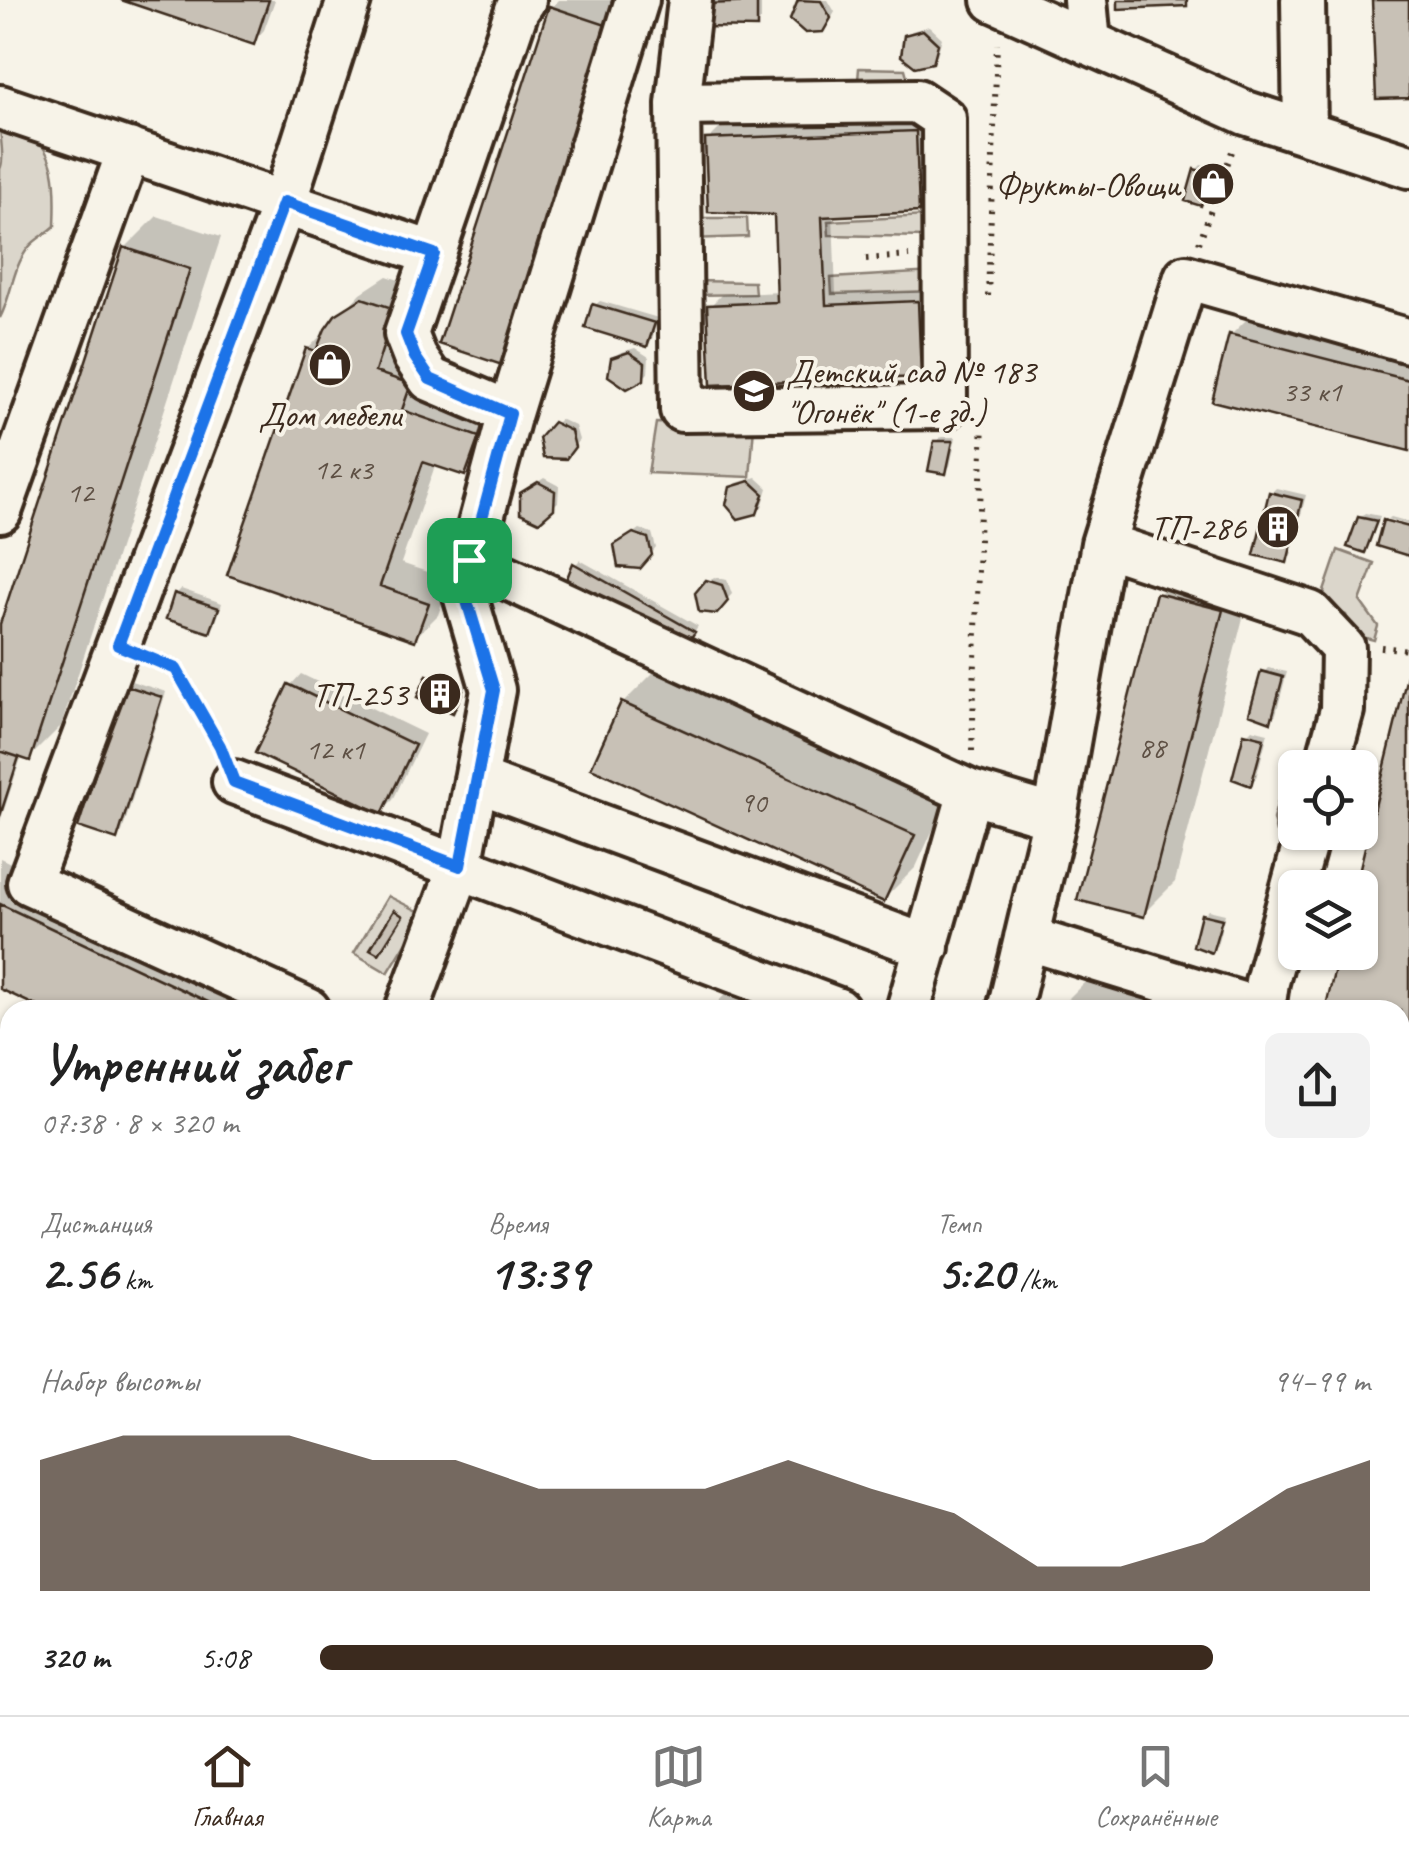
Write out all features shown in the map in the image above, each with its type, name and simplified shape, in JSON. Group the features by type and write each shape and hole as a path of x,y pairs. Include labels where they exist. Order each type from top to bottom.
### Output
{"street":[{"path":"286,1000 29,883 284,202 349,0"},
{"path":"510,414 430,379 406,334 517,10 524,0"},
{"path":"411,1000 460,866 494,690 463,588 469,560 637,0"},
{"path":"678,104 918,101 944,119 945,407 682,410 678,104 690,0"},
{"path":"994,0 1246,113 1409,166"},
{"path":"1085,0 1088,43"},
{"path":"1303,0 1305,132"},
{"path":"0,107 434,254"},
{"path":"0,512 129,150"},
{"path":"1011,1000 1055,817 1103,544 1186,276 1409,340"},
{"path":"1103,544 1310,613 1343,648 1342,710 1331,750"},
{"path":"469,560 970,792 1055,817"},
{"path":"476,780 927,947"},
{"path":"234,782 812,1000"},
{"path":"911,1000 970,792"},
{"path":"1263,1000 1303,850"},
{"path":"1026,938 1229,1000"}],"path":[{"path":"1186,276 1246,113"},
{"path":"118,645 176,669 220,746 234,782"}],"shaded area":[{"path":"859,68 905,69 911,91 857,93"},
{"path":"0,126 24,131 44,149 50,160 56,200 55,226 23,255 0,318 2,154"},
{"path":"926,216 926,237 829,235 828,221"},
{"path":"690,218 747,218 748,237 689,239"},
{"path":"934,272 934,291 832,294 831,278"},
{"path":"690,281 754,282 755,294 690,295"},
{"path":"656,423 754,426 750,477 648,473"},
{"path":"1338,550 1374,563 1360,601 1378,626 1374,640 1354,635 1346,615 1320,603"},
{"path":"1278,802 1278,833 1273,819"},
{"path":"388,896 424,914 388,973 354,953"}],"building":[{"path":"121,0 269,0 254,45"},
{"path":"798,0 821,1 831,18 823,32 805,33 790,20"},
{"path":"1118,0 1187,0 1187,6 1118,9"},
{"path":"1372,0 1409,0 1409,98 1376,99"},
{"path":"757,2 757,28 702,27 705,4"},
{"path":"549,6 612,27 502,365 439,344"},
{"path":"923,30 938,44 933,63 915,67 901,56 904,35"},
{"path":"916,131 919,212 822,217 826,305 918,301 921,377 711,385 707,305 777,302 774,215 708,212 705,139"},
{"path":"1194,169 1211,174 1201,206 1185,201"},
{"path":"123,247 190,269 30,761 0,751 0,624"},
{"path":"362,298 395,309 375,372 411,384 402,410 479,437 465,476 423,462 380,586 429,603 415,641 227,575 306,348 316,351 335,315"},
{"path":"592,304 655,323 647,347 585,328"},
{"path":"1229,334 1409,380 1409,451 1212,401"},
{"path":"629,352 645,363 644,380 627,389 608,376 611,358"},
{"path":"553,422 571,431 575,447 566,459 543,458 539,438"},
{"path":"934,441 953,441 946,474 928,471"},
{"path":"750,481 764,494 757,514 738,519 726,505 730,487"},
{"path":"538,482 555,491 554,509 539,522 520,513 520,493"},
{"name":"ТП-286","path":"1269,492 1302,500 1287,563 1254,555"},
{"path":"1358,517 1377,521 1365,553 1347,547"},
{"path":"1383,520 1409,527 1409,556 1376,546"},
{"path":"633,533 648,538 652,555 640,569 618,567 614,545"},
{"path":"573,563 695,632 682,651 563,588"},
{"path":"706,580 722,585 728,601 717,614 699,612 695,593"},
{"path":"174,593 219,608 210,633 166,619"},
{"path":"1156,593 1223,610 1144,917 1077,900"},
{"path":"1261,671 1283,677 1271,722 1249,714"},
{"path":"1409,672 1409,1000 1327,1000 1335,970 1378,970 1378,870 1359,870 1364,850 1378,850 1378,794"},
{"name":"ТП-253","path":"427,675 463,691 453,713 417,697"},
{"path":"288,684 415,745 382,814 255,753"},
{"path":"124,685 162,697 117,840 78,827"},
{"path":"621,702 915,835 884,902 591,768"},
{"path":"1244,733 1264,738 1251,786 1232,779"},
{"path":"0,751 19,757 0,816"},
{"path":"0,904 204,1000 24,1000 0,989"},
{"path":"394,910 403,916 379,954 370,949"},
{"path":"1201,914 1222,919 1212,953 1193,946"}],"place":[{"name":"Фрукты-Овощи","path":"1213,184"},
{"name":"Дом мебели","path":"330,365"},
{"name":"Детский сад № 183 \"Огонёк\" (1-е зд.)","path":"754,391"},
{"name":"ТП-286","path":"1278,527"},
{"name":"ТП-253","path":"440,694"}],"route":[{"path":"284,202 434,254 406,334 415,357 430,379 510,414 469,560 463,588 494,690 460,866 234,782 220,746 176,669 118,645 284,202"}]}
